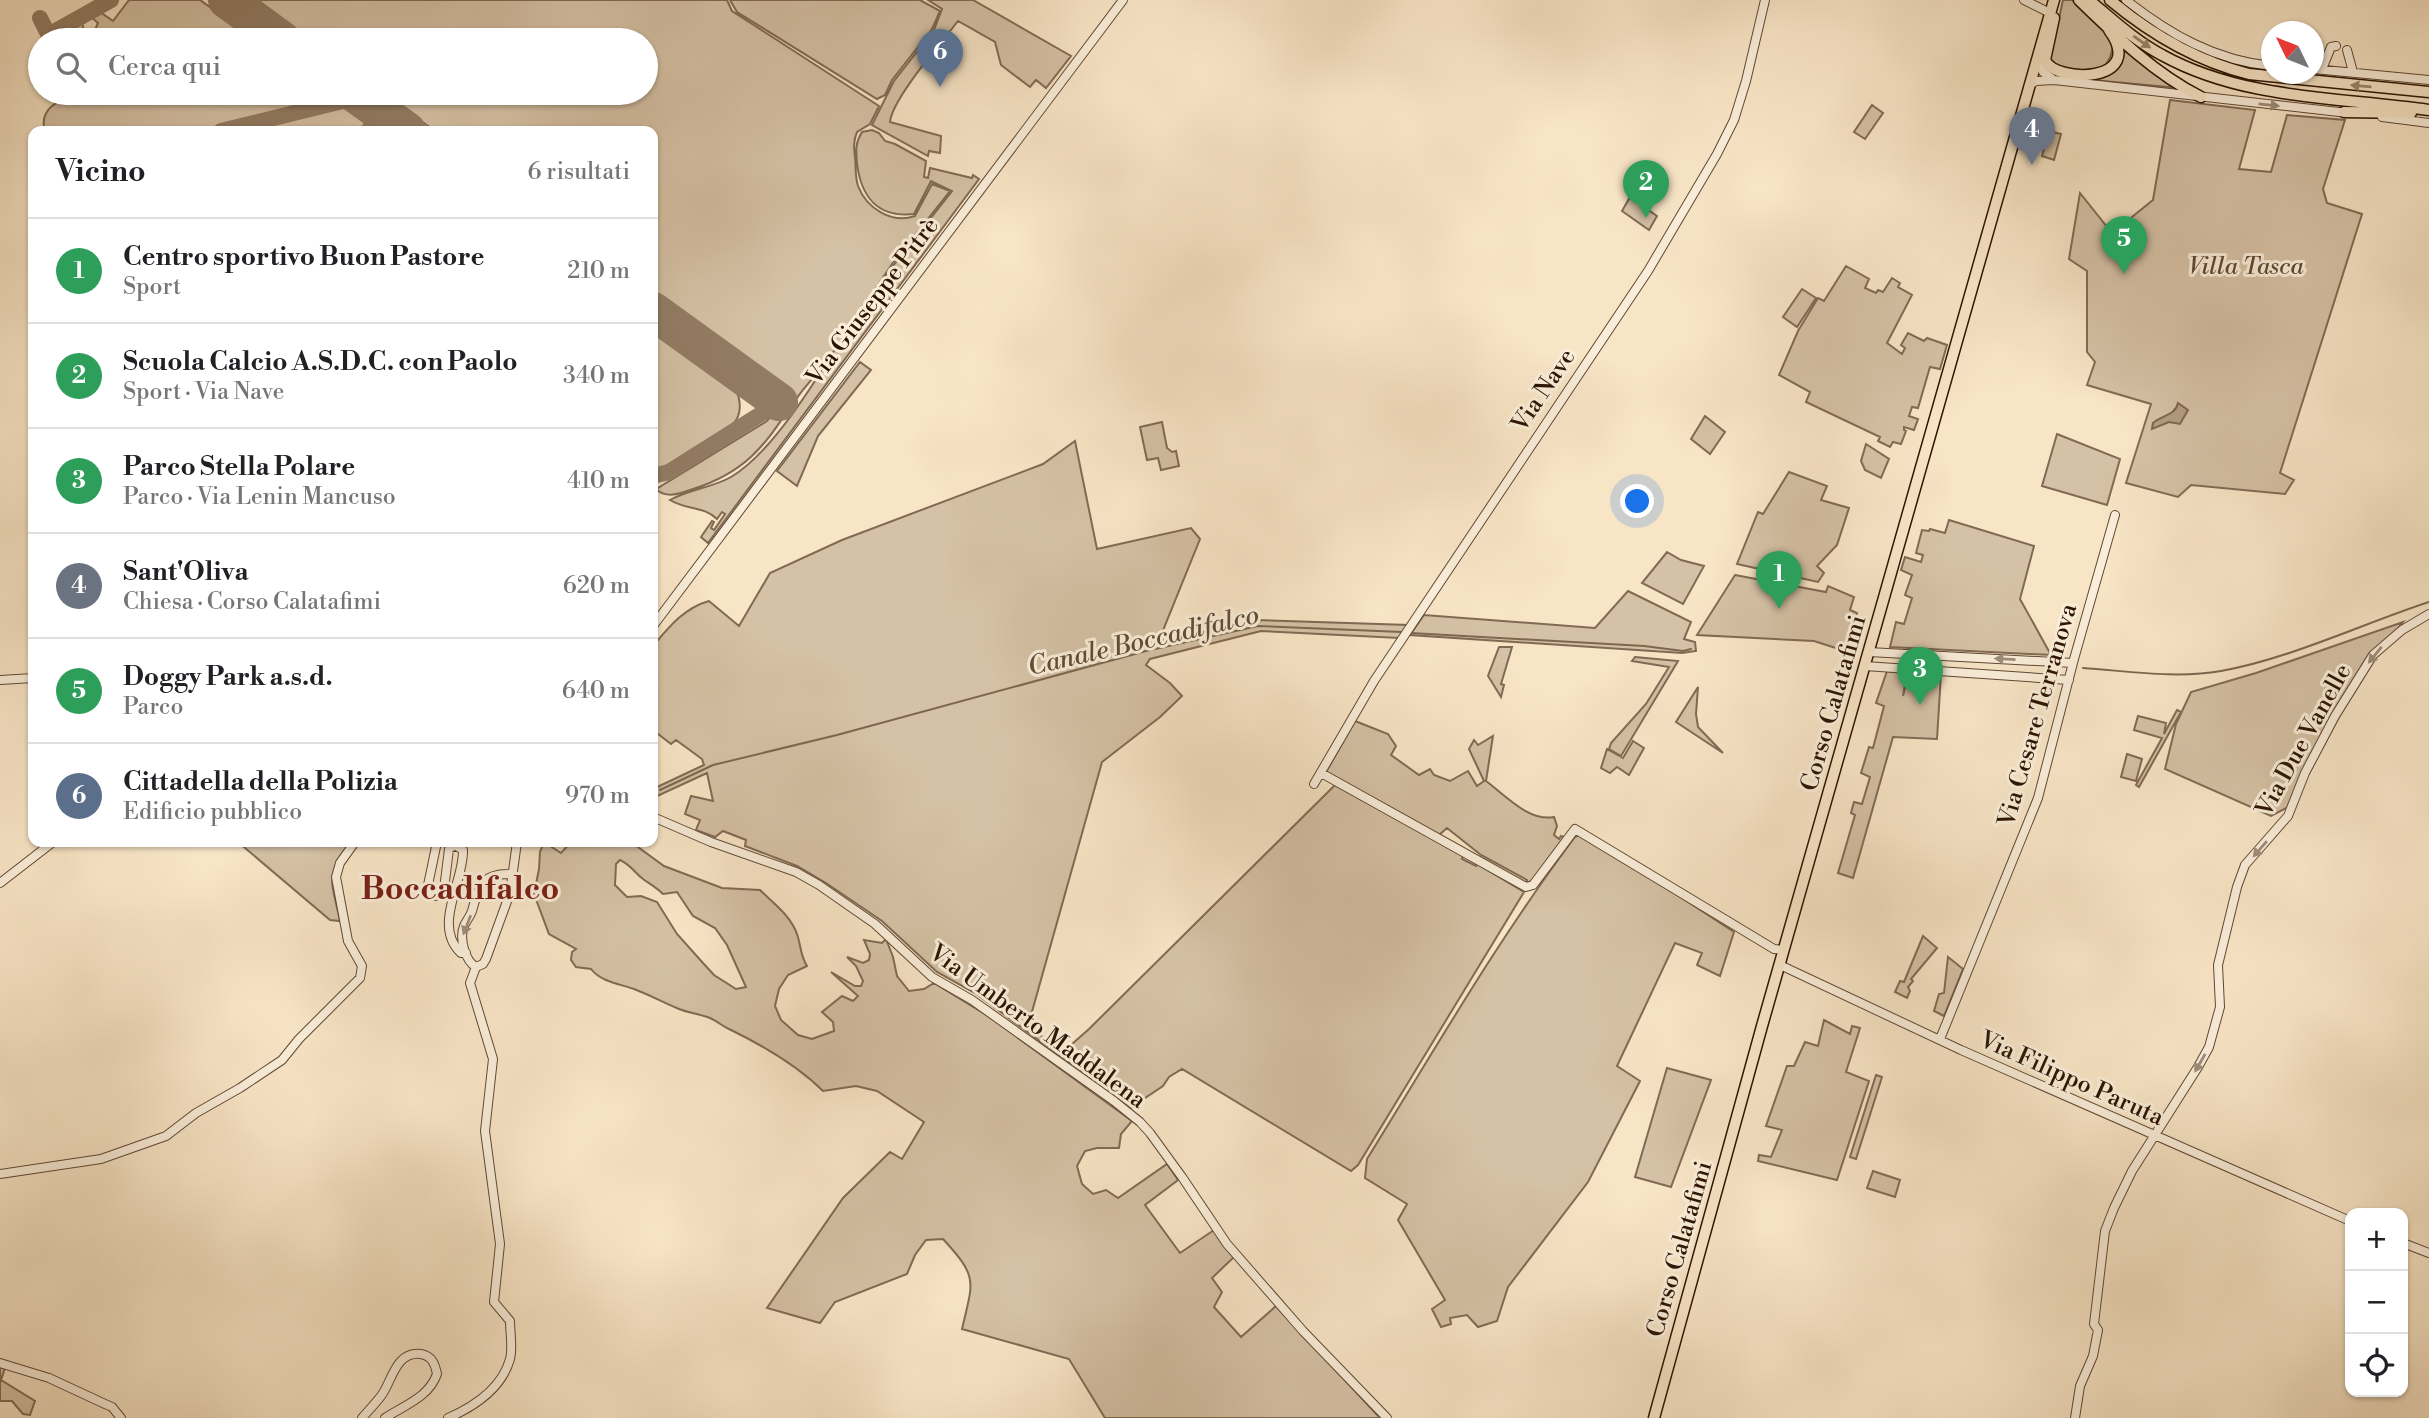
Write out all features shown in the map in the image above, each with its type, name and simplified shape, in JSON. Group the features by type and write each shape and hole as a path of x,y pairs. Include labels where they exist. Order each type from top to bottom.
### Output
{"main road":[{"name":"Corso Calatafimi","path":"1654,1418 1784,950 2055,0"},
{"path":"2055,0 2046,61 2052,70 2092,76 2109,70 2115,63 2118,46 2109,30"},
{"path":"2079,0 2109,30 2164,75 2201,97"},
{"path":"2089,0 2160,54 2219,80 2258,90 2429,111"},
{"path":"2110,0 2135,21 2168,42 2212,63 2249,74 2429,92"},
{"path":"2249,74 2261,71"},
{"path":"2344,112 2429,111"}],"street":[{"name":"Via Giuseppe Pitrè","path":"658,619 1123,0"},
{"name":"Via Nave","path":"1314,784 1374,681 1648,271 1717,154 1734,120 1765,0"},
{"path":"2024,0 2050,13"},
{"path":"2126,0 2159,25 2193,44 2261,65"},
{"path":"2324,59 2331,47 2336,46"},
{"path":"2347,50 2353,72"},
{"path":"2037,56 2043,72 2054,80"},
{"path":"2324,70 2429,80"},
{"path":"2029,85 2036,81 2054,80 2429,122"},
{"name":"Via Cesare Terranova","path":"1940,1039 2038,798 2115,515"},
{"name":"Via Due Vanelle","path":"2075,1418 2080,1386 2093,1356 2098,1330 2094,1324 2105,1231 2122,1189 2209,1047 2220,1007 2218,965 2237,887 2245,866 2288,816 2305,773 2335,716 2373,655 2402,629 2429,614"},
{"path":"1869,652 2073,663"},
{"path":"1865,666 2069,680"},
{"path":"0,680 28,678"},
{"path":"1321,773 1526,887 1533,885 1575,829 1774,948 1784,950"},
{"name":"Via Umberto Maddalena","path":"658,819 711,842 796,872 819,885 875,924 932,978 972,1000 1131,1115 1150,1133 1227,1244 1303,1331 1387,1418"},
{"path":"0,884 47,847"},
{"path":"0,1174 101,1159 166,1136 195,1113 282,1060 299,1039 360,978 362,966 348,941 336,877 340,863 351,847"},
{"path":"436,847 428,885 433,896 440,895 444,889 449,849 452,847"},
{"path":"458,847 463,850 449,930 451,940 458,951 466,953"},
{"path":"448,1418 477,1403 498,1381 510,1359 510,1321 495,1302 500,1244 485,1131 493,1059 470,982 476,967 486,960 510,893 516,847"},
{"path":"476,967 471,965 466,953 463,930 478,888 491,876 511,873"},
{"name":"Via Filippo Paruta","path":"1780,965 2345,1219"},
{"path":"2408,1245 2429,1253"},
{"path":"362,1418 383,1394 392,1371 412,1354 424,1354 431,1359 438,1374 434,1384 426,1393 385,1418"},
{"path":"0,1363 48,1378 112,1407 121,1418"}],"green space":[{"path":"129,0 200,0 239,28 96,28 98,23 91,17 100,12 113,21"},
{"path":"255,0 727,0 732,11 879,106 870,124 857,132 854,145 858,186 867,202 874,208 898,218 915,216 932,184 950,191 892,264 830,357 893,266 952,191 931,181 914,214 881,209 867,195 859,175 856,147 862,132 872,130 879,133 885,141 926,161 924,177 928,178 930,168 972,178 973,175 979,179 708,543 701,537 712,521 714,522 711,528 714,530 725,514 722,512 717,519 706,512 670,500 724,481 744,468 783,426 825,365 770,436 740,466 719,479 688,491 666,494 658,491 658,488 767,421 790,390 658,294 658,126 428,126 399,105 658,105 658,28 294,28"},
{"path":"730,0 920,0 940,11 932,29 892,80 885,95 877,99 737,12"},
{"path":"928,0 973,0 1071,56 1046,88 1036,80 1030,87 1001,65 995,42 958,21 908,85 890,122 941,136 940,153 929,151 928,156 872,125 894,81 934,30 942,9"},
{"path":"2063,0 2072,0 2113,39 2112,52 2103,67 2089,71 2059,68 2050,59"},
{"path":"82,22 83,28 73,27"},
{"path":"2122,45 2179,88 2092,80 2111,73"},
{"name":"Villa Tasca","path":"2170,100 2255,110 2239,169 2271,172 2287,115 2345,120 2323,189 2327,203 2362,214 2280,473 2294,480 2285,494 2191,485 2178,497 2126,483 2151,404 2087,385 2095,362 2087,352 2087,271 2069,259 2080,193 2112,233 2153,200"},
{"path":"300,105 220,126 44,126 45,116 52,106"},
{"path":"333,105 344,105 365,120 366,124 365,126 255,126"},
{"path":"1872,105 1883,113 1865,139 1854,132"},
{"path":"2049,131 2061,134 2054,160 2042,156"},
{"path":"1630,197 1657,216 1649,230 1622,211"},
{"path":"1846,266 1869,279 1865,288 1876,293 1878,290 1883,292 1892,278 1900,283 1898,287 1912,295 1887,343 1902,354 1905,348 1901,345 1908,333 1924,341 1927,338 1947,345 1940,369 1930,367 1918,408 1912,407 1909,416 1918,419 1914,430 1904,427 1906,431 1901,444 1893,442 1890,447 1878,441 1880,437 1806,402 1810,392 1779,375 1798,331 1818,298 1824,301"},
{"path":"1802,289 1816,298 1797,327 1783,317"},
{"path":"658,333 736,390 740,408 733,424 658,469"},
{"path":"860,362 871,370 818,436 797,486 777,471"},
{"path":"1705,416 1725,432 1710,454 1691,439"},
{"path":"1162,422 1167,448 1172,452 1176,451 1179,466 1161,470 1158,458 1147,460 1140,427"},
{"path":"2057,434 2120,459 2107,505 2042,486"},
{"path":"1075,441 1097,549 1191,528 1200,539 1162,633 1163,642 1256,620 1408,625 1399,638 1261,631 1150,659 1146,665 1182,696 1160,717 1102,762 1028,1026 1063,1052 1335,785 1463,855 1462,859 1476,866 1477,864 1524,892 1358,1165 1351,1171 1182,1069 1169,1077 1163,1086 1130,1108 975,993 937,972 882,921 826,883 797,866 745,846 746,840 723,831 715,837 696,830 700,820 685,814 691,796 713,801 707,773 658,796 658,787 704,765 702,759 676,740 671,744 658,734 658,640 678,619 692,608 709,601 739,626 770,573 842,540 1043,464"},
{"path":"1866,444 1889,459 1881,478 1865,470 1861,461"},
{"path":"1789,472 1827,486 1821,500 1849,508 1837,545 1817,566 1824,573 1818,582 1737,564 1758,512 1763,514"},
{"path":"1949,520 2034,546 2020,599 2051,655 1890,647 1896,622 1904,624 1912,598 1905,595 1912,575 1901,570 1905,557 1921,562 1923,555 1916,553 1922,530 1945,533"},
{"path":"1667,552 1681,560 1704,566 1683,604 1642,583"},
{"path":"1735,575 1826,592 1828,586 1854,597 1850,610 1857,613 1845,651 1814,641 1697,635"},
{"path":"1628,591 1691,622 1684,639 1695,642 1696,651 1682,653 1410,635 1424,615 1595,628"},
{"path":"2403,622 2362,674 2292,805 2271,816 2165,769 2176,724 2191,692 2256,673"},
{"path":"1499,647 1512,647 1501,684 1504,685 1501,697 1488,676"},
{"path":"1635,657 1678,661 1621,756 1609,749 1611,743 1646,704 1669,667 1632,661"},
{"path":"1887,671 1907,673 1903,696 1909,672 1941,674 1937,739 1893,737 1853,878 1838,873 1855,815 1851,813 1854,802 1862,804 1870,777 1861,773 1869,747 1873,748 1884,706 1876,703"},
{"path":"1698,687 1698,727 1723,753 1676,722"},
{"path":"2177,710 2181,712 2139,787 2136,785 2162,738 2134,730 2138,716 2166,723 2164,734"},
{"path":"1355,721 1388,734 1396,746 1391,755 1419,775 1430,769 1434,775 1450,781 1468,771 1477,786 1484,781 1469,749 1474,740 1478,745 1493,736 1486,781 1527,811 1554,817 1557,826 1554,835 1559,839 1564,837 1532,881 1526,883 1527,880 1481,855 1447,828 1439,835 1326,772"},
{"path":"1633,741 1644,748 1629,775 1617,767 1610,773 1601,768 1607,749 1623,758"},
{"path":"2127,754 2142,759 2136,781 2121,777"},
{"path":"1579,835 1639,870 1734,932 1720,976 1697,965 1702,953 1675,943 1617,1066 1640,1081 1588,1182 1508,1287 1497,1321 1478,1327 1467,1315 1450,1318 1451,1324 1441,1327 1432,1309 1445,1300 1398,1220 1407,1204 1365,1178 1367,1159 1493,955 1547,876"},
{"path":"244,847 347,847 332,879 340,921 330,920"},
{"path":"542,847 552,847 561,853 566,847 638,847 664,866 722,888 760,890 790,921 807,966 788,975 779,989 775,1006 781,1020 798,1035 812,1039 834,1031 833,1022 822,1012 842,996 853,1001 858,996 831,972 855,986 861,986 863,981 856,966 847,957 863,963 869,960 870,954 864,940 882,943 886,939 897,976 909,991 924,989 934,983 988,1016 1132,1121 1121,1134 1119,1148 1085,1151 1077,1166 1082,1184 1093,1194 1106,1190 1118,1198 1167,1164 1178,1180 1145,1205 1180,1253 1214,1230 1234,1257 1212,1278 1222,1292 1214,1307 1241,1337 1276,1306 1380,1418 1105,1418 1069,1359 962,1329 969,1300 970,1281 963,1263 943,1239 926,1240 915,1255 907,1274 835,1302 820,1323 767,1308 843,1198 890,1152 902,1159 924,1122 877,1091 856,1086 823,1091 802,1072 778,1056 713,1019 679,1009 640,991 605,980 591,969 576,967 571,960 572,952 576,949 549,934 534,894","holes":["620,860 663,894 677,892 693,916 715,928 727,945 746,987 736,989 714,975 677,934 657,902 641,896 627,897 615,885 616,864"]},
{"path":"1923,936 1937,948 1911,979 1913,981 1908,987 1910,991 1907,998 1895,992 1900,981 1904,982"},
{"path":"1948,957 1963,969 1944,1016 1934,1011 1939,994 1944,993"},
{"path":"1824,1020 1850,1034 1852,1026 1860,1028 1846,1072 1869,1081 1837,1180 1758,1161 1759,1155 1771,1157 1782,1130 1766,1126 1787,1066 1794,1066 1805,1042 1818,1046"},
{"path":"1667,1068 1711,1080 1671,1187 1635,1177"},
{"path":"1876,1075 1882,1077 1856,1159 1850,1157"},
{"path":"1873,1171 1900,1180 1895,1197 1867,1188"},
{"path":"0,1367 5,1368 1,1380 35,1401 30,1415 23,1414 12,1401 0,1401"}],"shaded area":[{"path":"2178,403 2188,410 2180,424 2169,422 2152,429 2153,423 2171,413"}],"waterway":[{"name":"Canale Boccadifalco","path":"2083,668 2169,674 2221,671 2299,650 2429,602"},
{"name":"Canale Boccadifalco","path":"660,790 713,765 837,735 1146,651 1258,626 1402,632"},
{"name":"Canale Boccadifalco","path":"1411,633 1644,646 1683,651 1691,649"}],"taxiway":[{"path":"61,28 111,0"},
{"path":"40,18 45,28"},
{"path":"241,126 327,105"},
{"path":"371,126 381,112"},
{"path":"658,475 669,472 764,412 775,399"}],"runway":[{"path":"227,0 266,28"},
{"path":"371,105 400,126"},
{"path":"658,315 779,402"}],"place":[{"name":"Cittadella della Polizia","path":"940,87"},
{"name":"Sant'Oliva","path":"2032,165"},
{"name":"Scuola Calcio A.S.D.C. con Paolo","path":"1646,218"},
{"name":"Doggy Park a.s.d.","path":"2124,274"},
{"name":"Centro sportivo Buon Pastore","path":"1779,609"},
{"name":"Parco Stella Polare","path":"1920,705"}],"district":[{"name":"Boccadifalco","path":"460,888"}]}
